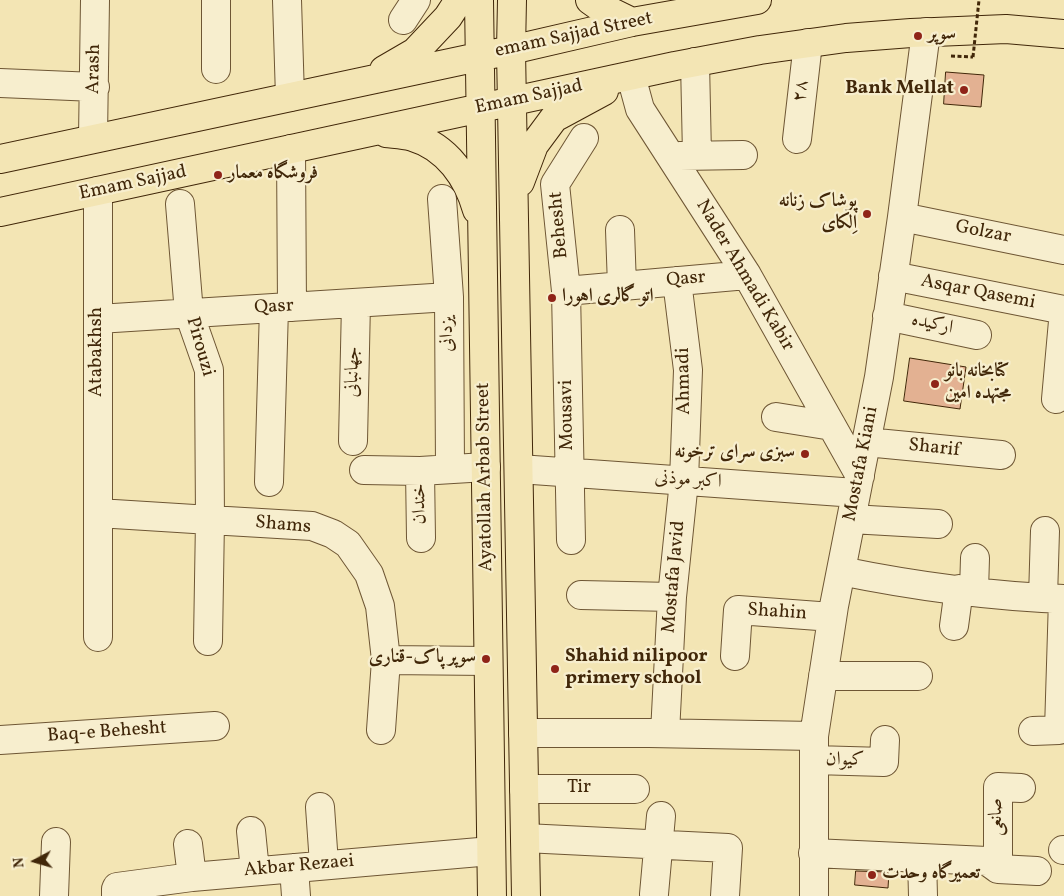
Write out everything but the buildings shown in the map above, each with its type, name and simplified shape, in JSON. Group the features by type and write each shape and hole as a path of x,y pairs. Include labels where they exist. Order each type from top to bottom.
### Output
{"main road":[{"path":"366,81 415,52 448,17 459,0"},
{"name":"Ayatollah Arbab Street","path":"479,0 492,896"},
{"name":"Ayatollah Arbab Street","path":"512,0 526,896"},
{"path":"590,0 632,22"},
{"name":"emam Sajjad Street","path":"480,57 632,22 757,0"},
{"name":"Emam Sajjad","path":"0,212 481,109 513,110 631,76 760,50 808,43 926,32 1006,29 1064,34"},
{"path":"0,159 480,57"},
{"path":"515,215 519,183 534,145 554,118 631,76"},
{"path":"369,132 412,137 432,145 454,163 472,192 482,227"},
{"path":"486,514 520,513"}],"street":[{"name":"Arash","path":"93,138 95,0"},
{"path":"216,0 216,69"},
{"path":"287,0 290,97"},
{"name":"Mostafa Kiani","path":"814,896 814,748 823,676 832,617 879,377 926,32"},
{"name":"۲۸","path":"797,139 808,43"},
{"path":"695,62 684,156 743,155"},
{"name":"Nader Ahmadi Kabir","path":"631,76 640,109 684,156 747,275 832,426 856,496"},
{"path":"0,83 95,87"},
{"name":"Behesht","path":"566,291 555,184 584,138"},
{"path":"269,482 283,308 291,149"},
{"name":"Atabakhsh","path":"98,192 98,637"},
{"name":"یزدانی","path":"442,199 449,297 450,469"},
{"name":"Pirouzi","path":"180,204 189,313 209,370 210,520"},
{"name":"Golzar","path":"902,217 1064,250"},
{"path":"620,230 622,286"},
{"name":"Qasr","path":"566,291 747,275"},
{"name":"Asqar Qasemi","path":"893,276 1064,310"},
{"name":"Ahmadi","path":"677,281 688,370 684,480"},
{"name":"Mousavi","path":"566,291 571,540"},
{"name":"Qasr","path":"98,319 449,297"},
{"name":"جهانبانی","path":"353,441 356,303"},
{"path":"1056,400 1064,310"},
{"name":"ارکیده","path":"888,316 977,335"},
{"path":"776,417 832,426"},
{"name":"Sharif","path":"866,442 1001,455"},
{"path":"364,470 486,467"},
{"name":"اکبر موذنی","path":"519,468 684,480 856,496 938,524"},
{"name":"خندان","path":"420,470 421,538"},
{"name":"Mostafa Javid","path":"665,733 672,597 684,480"},
{"path":"98,513 210,520 208,641"},
{"name":"Shams","path":"210,520 312,526 333,534 348,544 369,574 380,606 386,660 381,730"},
{"path":"1033,731 1059,730 1057,598 1045,531"},
{"path":"954,626 975,558"},
{"path":"841,571 966,590 1057,598"},
{"path":"580,596 672,597"},
{"name":"Shahin","path":"735,656 738,610 832,617"},
{"path":"386,660 488,661"},
{"path":"823,676 918,676"},
{"name":"Baq-e Behesht","path":"0,740 214,726"},
{"path":"523,733 665,733 814,748"},
{"name":"کیوان","path":"814,748 884,762 885,740"},
{"name":"صانعی","path":"998,869 998,787 1021,788"},
{"name":"Tir","path":"524,789 635,789"},
{"path":"320,807 324,864"},
{"path":"654,894 661,816"},
{"path":"251,831 255,871"},
{"path":"525,838 728,848 724,896"},
{"path":"54,896 56,842"},
{"path":"188,844 192,877"},
{"name":"Akbar Rezaei","path":"116,896 117,887 192,877 324,864 491,851"},
{"path":"813,853 987,860 998,869 1037,871"},
{"path":"922,858 923,896"},
{"path":"294,868 296,896"}],"path":[{"path":"973,57 979,0"}],"place":[{"name":"سوپر","path":"918,36"},
{"name":"Bank Mellat","path":"964,90"},
{"name":"فروشگاه معمار","path":"218,175"},
{"name":"پوشاک زنانه اِلکای","path":"867,214"},
{"name":"اتو گالری اهورا","path":"552,298"},
{"name":"کتابخانه بانو مجتهده امین","path":"935,384"},
{"name":"سبزی سرای ترخونه","path":"805,454"},
{"name":"سوپر پاک-قناری","path":"486,659"},
{"name":"Shahid nilipoor primery school","path":"555,669"},
{"name":"تعمیرگاه وحدت","path":"872,875"}]}
